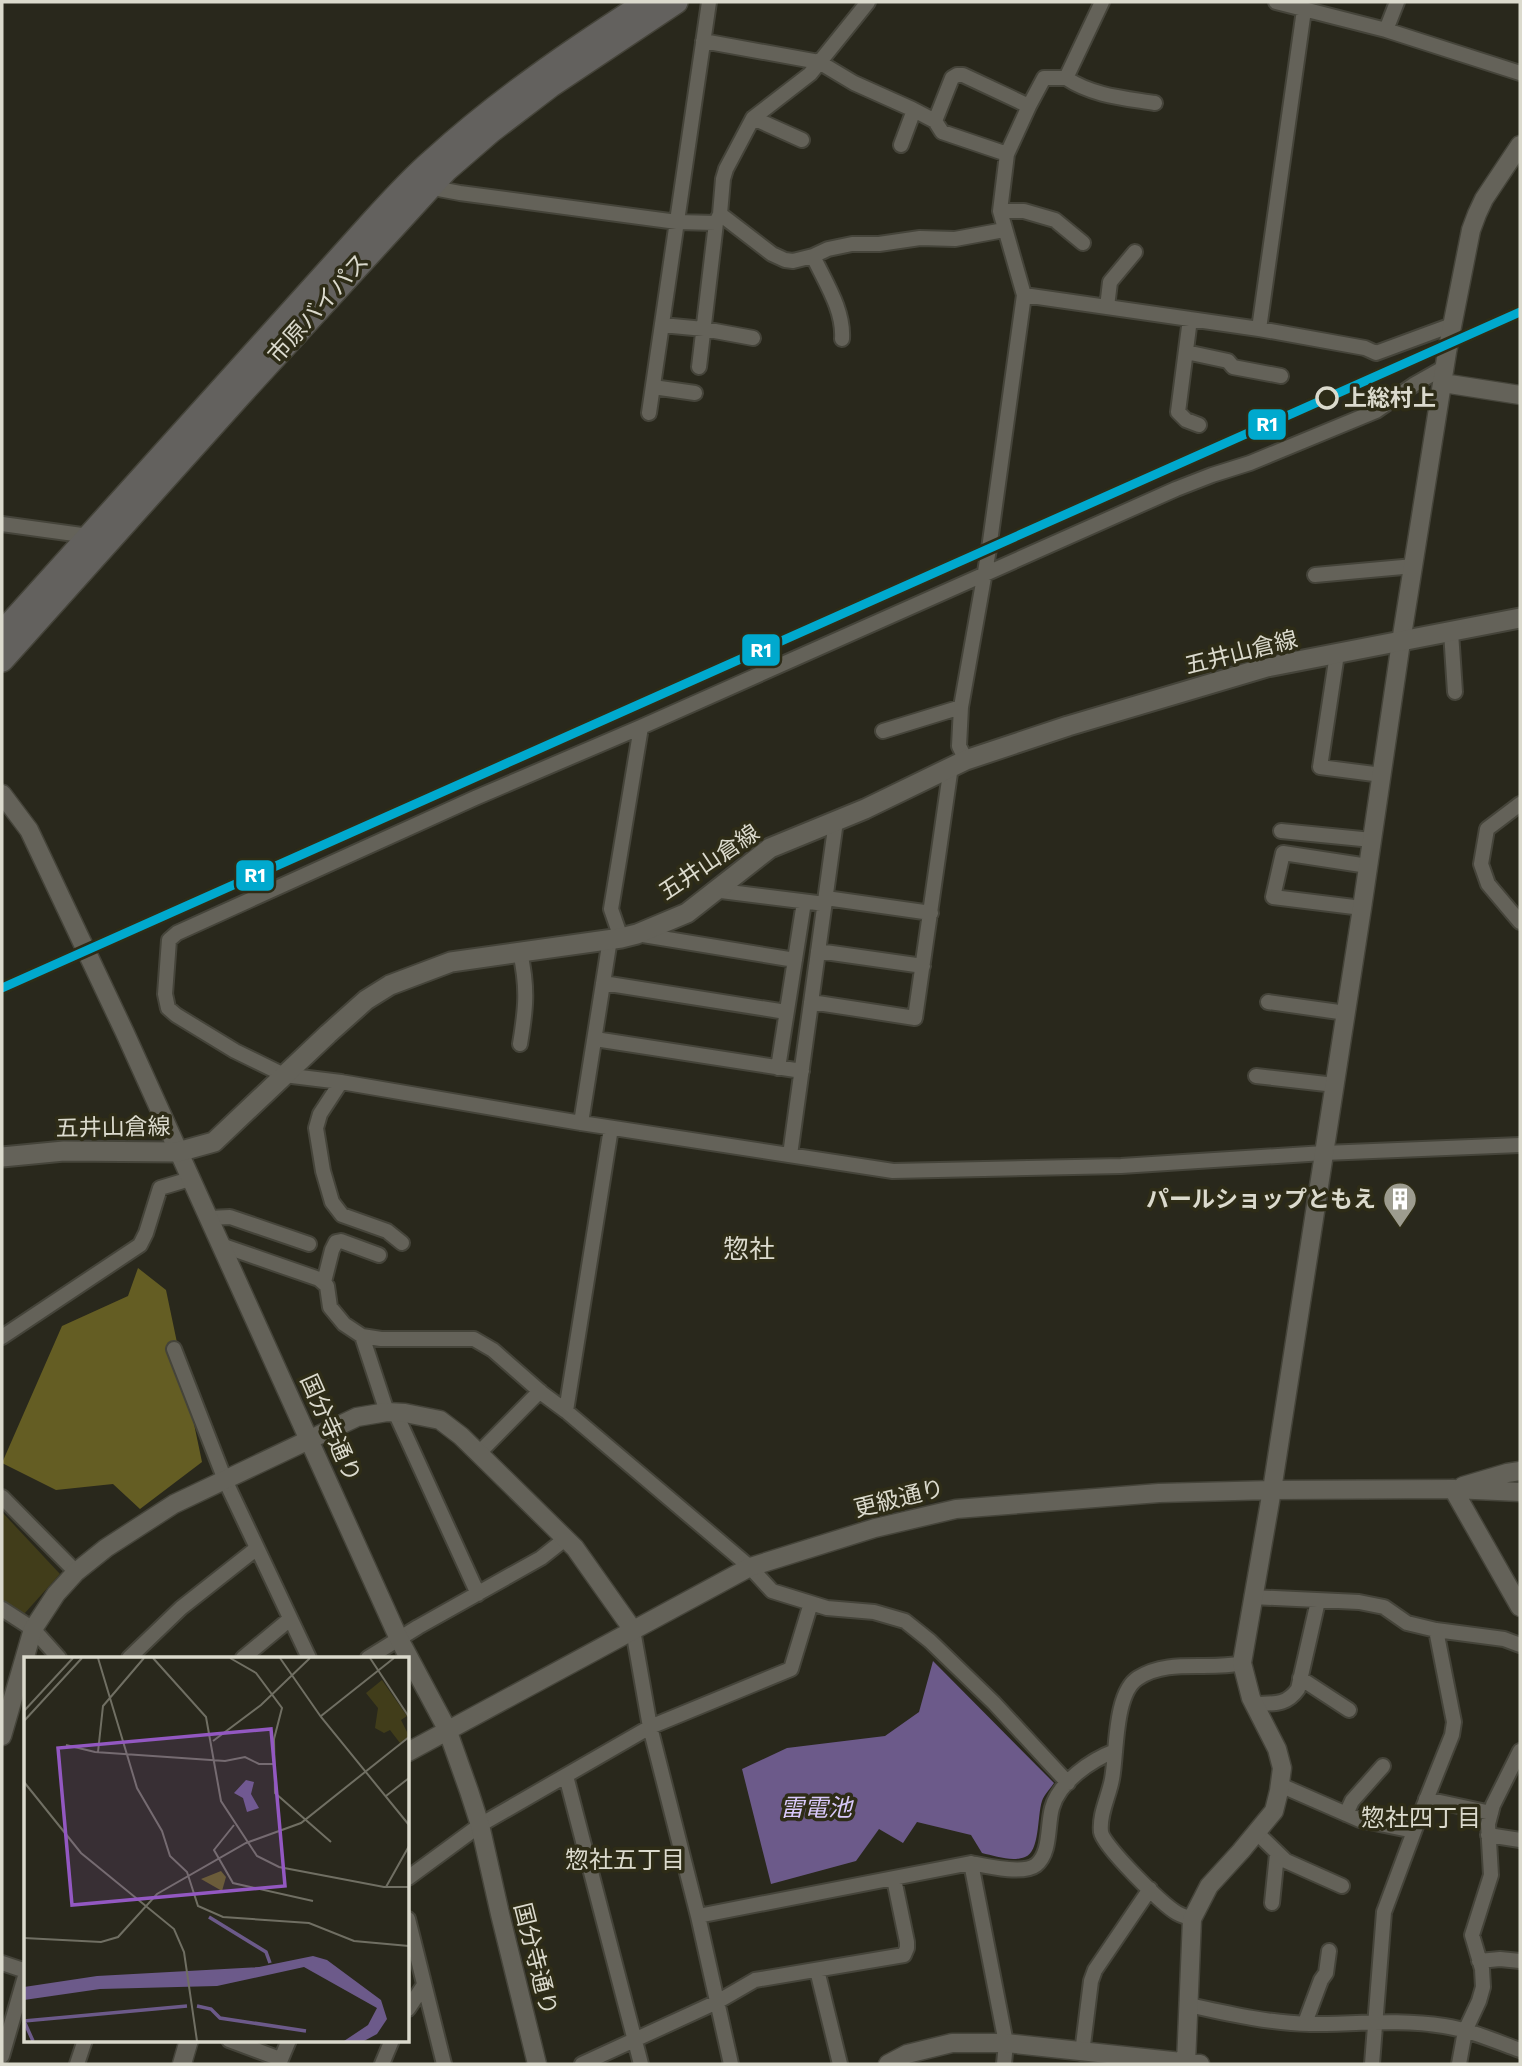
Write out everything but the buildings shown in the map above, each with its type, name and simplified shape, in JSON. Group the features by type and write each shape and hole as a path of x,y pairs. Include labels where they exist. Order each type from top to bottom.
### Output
{"highway":[{"name":"市原バイパス","path":"2,633 373,221 430,162 494,107 647,2"},
{"name":"市原バイパス","path":"2,660 428,187 491,131 540,93 676,2"}],"main road":[{"name":"五井山倉線","path":"2,1157 64,1151 178,1152 214,1142 366,1000 390,985 451,962 623,937 687,913 769,848 865,809 959,763 1068,726 1267,667 1520,618"}],"street":[{"path":"649,413 709,2"},
{"path":"699,367 726,169 753,118 810,74 868,2"},
{"path":"1066,78 1102,2"},
{"path":"1276,2 1386,30 1520,73"},
{"path":"1386,30 1397,2"},
{"path":"1259,329 1304,10"},
{"path":"703,41 819,62 854,83 935,121 942,132 1007,155"},
{"path":"935,121 952,78 957,75 963,75 1029,106"},
{"path":"811,1002 915,1018 959,763 961,706 985,573 1024,295 1000,211 1007,155 1044,78 1066,78 1099,94 1155,103"},
{"path":"901,145 914,110"},
{"path":"753,118 803,140"},
{"path":"888,2064 907,2054 951,2043 1006,2043 1191,2064 1189,2005 1192,1919 1209,1886 1273,1811 1280,1785 1282,1768 1277,1749 1255,1704 1242,1662 1272,1490 1452,325 1471,230 1477,214 1520,145"},
{"path":"428,187 677,222 718,219 772,254 793,261 813,256 828,248 852,244 955,239 1004,230"},
{"path":"1000,211 1024,211 1055,220 1083,243"},
{"path":"1107,307 1110,282 1135,252"},
{"path":"813,256 835,303 843,327 842,339"},
{"path":"1024,295 1259,329 1365,348 1376,353 1452,325"},
{"path":"1189,319 1178,412 1199,425"},
{"path":"662,326 753,338"},
{"path":"1186,352 1228,361 1233,367 1281,376"},
{"path":"1520,395 1444,375 1415,384 1376,411 1250,463 1176,489 985,573 177,933 169,940 164,994 168,1008 235,1051 284,1075 893,1171 1121,1166 1324,1153 1520,1145"},
{"path":"653,387 695,393"},
{"path":"2,524 89,536"},
{"path":"1315,575 1413,566"},
{"path":"1451,632 1454,692"},
{"path":"1337,654 1320,766 1382,775"},
{"path":"883,731 961,706"},
{"path":"581,1123 603,983 623,937 611,909 641,727"},
{"name":"国分寺通り","path":"2,794 29,830 125,1033 409,1657"},
{"path":"1520,804 1487,829 1481,864 1488,884 1520,922"},
{"path":"790,1155 836,821"},
{"path":"1281,831 1371,840"},
{"path":"1363,908 1273,897 1283,853 1368,866"},
{"path":"713,890 804,902 825,901 931,913"},
{"path":"778,1068 804,902"},
{"path":"623,937 795,960"},
{"path":"818,951 923,966"},
{"path":"520,952 526,977 527,1002 520,1044"},
{"path":"603,983 786,1012"},
{"path":"1268,1002 1346,1013"},
{"path":"595,1039 802,1071"},
{"path":"1256,1076 1335,1085"},
{"path":"341,1082 320,1114 316,1128 323,1171 332,1202 342,1214 387,1231 402,1242"},
{"path":"566,1411 611,1128"},
{"path":"2,1337 140,1245 160,1188 190,1179"},
{"path":"209,1217 230,1217 309,1244"},
{"path":"324,1282 336,1242 341,1241 379,1255"},
{"path":"221,1245 324,1282 330,1307 344,1324 362,1336 381,1339 474,1339 493,1350 750,1567 772,1591 827,1608 874,1612 905,1621 930,1641 994,1703 1068,1783"},
{"path":"362,1336 391,1412 478,1594"},
{"path":"174,1349 225,1480 309,1657"},
{"path":"478,1454 540,1391"},
{"path":"25,1657 33,1629 56,1594 76,1572 106,1548 174,1504 357,1417 391,1412 440,1420 461,1436 575,1548 633,1630 650,1727 698,1916 731,2064"},
{"name":"更級通り","path":"1453,1489 1520,1471"},
{"path":"1453,1489 1520,1607"},
{"name":"更級通り","path":"410,1751 750,1567 875,1528 956,1509 1159,1493 1453,1489 1520,1492"},
{"path":"2,1497 76,1572"},
{"path":"370,1657 541,1558 565,1539"},
{"path":"130,1657 181,1608 257,1548"},
{"path":"1252,1597 1359,1602 1384,1607 1406,1623 1520,1644"},
{"path":"1255,1704 1286,1702 1298,1689 1318,1601"},
{"path":"410,1877 480,1825 650,1727 791,1669 811,1603"},
{"path":"2,1609 33,1629 58,1657"},
{"path":"244,1657 290,1619"},
{"path":"1371,2064 1384,1912 1452,1735 1454,1722 1436,1630"},
{"path":"2,1736 24,1660"},
{"name":"国分寺通り","path":"410,1660 447,1729 480,1825 537,2064"},
{"path":"1192,1919 1176,1913 1150,1889 1109,1847 1101,1833 1102,1816 1113,1779 1115,1751 1126,1692 1137,1678 1170,1666 1225,1667 1242,1662"},
{"path":"1300,1678 1349,1710"},
{"path":"698,1916 971,1864 1021,1870 1036,1865 1045,1852 1053,1804 1073,1776 1115,1751"},
{"path":"1459,2064 1465,2031 1483,1987 1472,1935 1490,1875 1490,1813 1520,1751"},
{"path":"1346,1814 1352,1801 1383,1766"},
{"path":"566,1776 641,2064"},
{"path":"1280,1785 1346,1814 1381,1826 1414,1831"},
{"path":"1426,1799 1490,1813"},
{"path":"1256,1832 1286,1861 1342,1886"},
{"path":"1488,1835 1520,1840"},
{"path":"1272,1903 1277,1854"},
{"path":"971,1864 1006,2043 1004,2064"},
{"path":"582,2064 717,2003 755,1980 904,1955 908,1948 894,1879"},
{"path":"1082,2053 1091,1981 1095,1970 1150,1889"},
{"path":"410,1927 444,2064"},
{"path":"1306,2023 1326,1973 1329,1951"},
{"path":"1479,1961 1520,1961"},
{"path":"2,1963 24,1971"},
{"path":"817,1970 840,2064"},
{"path":"2,2056 24,1979"},
{"path":"410,2006 424,1985"},
{"path":"1189,2005 1256,2020 1416,2023 1444,2026 1520,2050"},
{"path":"77,2064 84,2042"},
{"path":"182,2064 188,2042"},
{"path":"234,2042 280,2062 288,2042"},
{"path":"382,2064 391,2042"}],"shaded area":[{"path":"138,1268 166,1290 202,1462 140,1509 113,1484 56,1490 2,1463 62,1326 128,1296"},
{"path":"2,1512 60,1574 24,1614 2,1600"}],"water":[{"name":"雷電池","path":"933,1661 1054,1783 1042,1801 1036,1841 1030,1854 1015,1859 982,1853 971,1835 917,1822 903,1843 879,1829 856,1861 771,1884 742,1769 787,1748 885,1736 919,1712"}],"transit line":[{"name":"R1","path":"2,988 1520,312"}],"place":[{"name":"上総村上","path":"1327,398"},
{"name":"パールショップともえ","path":"1400,1229"}],"district":[{"name":"惣社","path":"749,1249"},
{"name":"惣社四丁目","path":"1421,1818"},
{"name":"惣社五丁目","path":"625,1860"}]}
